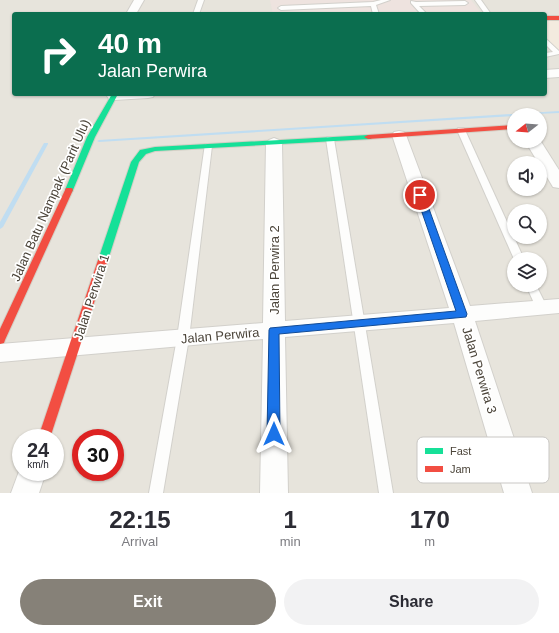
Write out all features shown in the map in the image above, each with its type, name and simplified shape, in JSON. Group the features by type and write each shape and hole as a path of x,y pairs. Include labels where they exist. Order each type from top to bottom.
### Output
{"street":[{"path":"132,12 140,0"},
{"path":"547,18 559,18"},
{"path":"547,74 559,73"},
{"name":"Jalan Batu Nampak (Parit Ulu)","path":"0,340 68,193 92,137 113,96"},
{"path":"208,146 507,127"},
{"name":"Jalan Perwira 3","path":"399,135 462,314 500,437"},
{"name":"Jalan Perwira 2","path":"274,143 274,493"},
{"name":"Jalan Perwira 1","path":"47,429 137,156 146,151 155,149 208,146"},
{"path":"537,148 559,184"},
{"name":"Jalan Perwira","path":"0,353 550,306"},
{"path":"25,493 29,481"},
{"name":"Jalan Perwira 3","path":"515,483 518,493"}],"lane":[{"path":"197,12 201,0"},
{"path":"279,0 283,12"},
{"path":"281,8 373,4 386,0"},
{"path":"478,0 487,12"},
{"path":"414,2 465,3"},
{"path":"414,2 422,12"},
{"path":"373,4 377,12"},
{"path":"547,42 558,52"},
{"path":"547,55 558,52"},
{"path":"461,130 516,252"},
{"path":"330,139 386,493"},
{"path":"156,493 183,338 208,146"},
{"path":"537,292 550,306"}],"shaded area":[{"path":"0,0 559,0 559,493 0,493"},
{"path":"270,0 471,0 480,12 273,12"},
{"path":"559,20 559,53 553,52 547,46 547,21"}],"waterway":[{"path":"99,141 559,112"},
{"path":"0,227 46,144"}],"traffic: fast":[{"path":"69,190 91,137 114,96"},
{"path":"103,260 135,162 143,152 155,149 368,137"}],"traffic: jam":[{"path":"547,18 559,18"},
{"path":"368,137 507,127"},
{"path":"0,340 69,190"},
{"path":"47,429 103,260"}],"route":[{"path":"274,434 274,330 462,314 420,195"}]}
